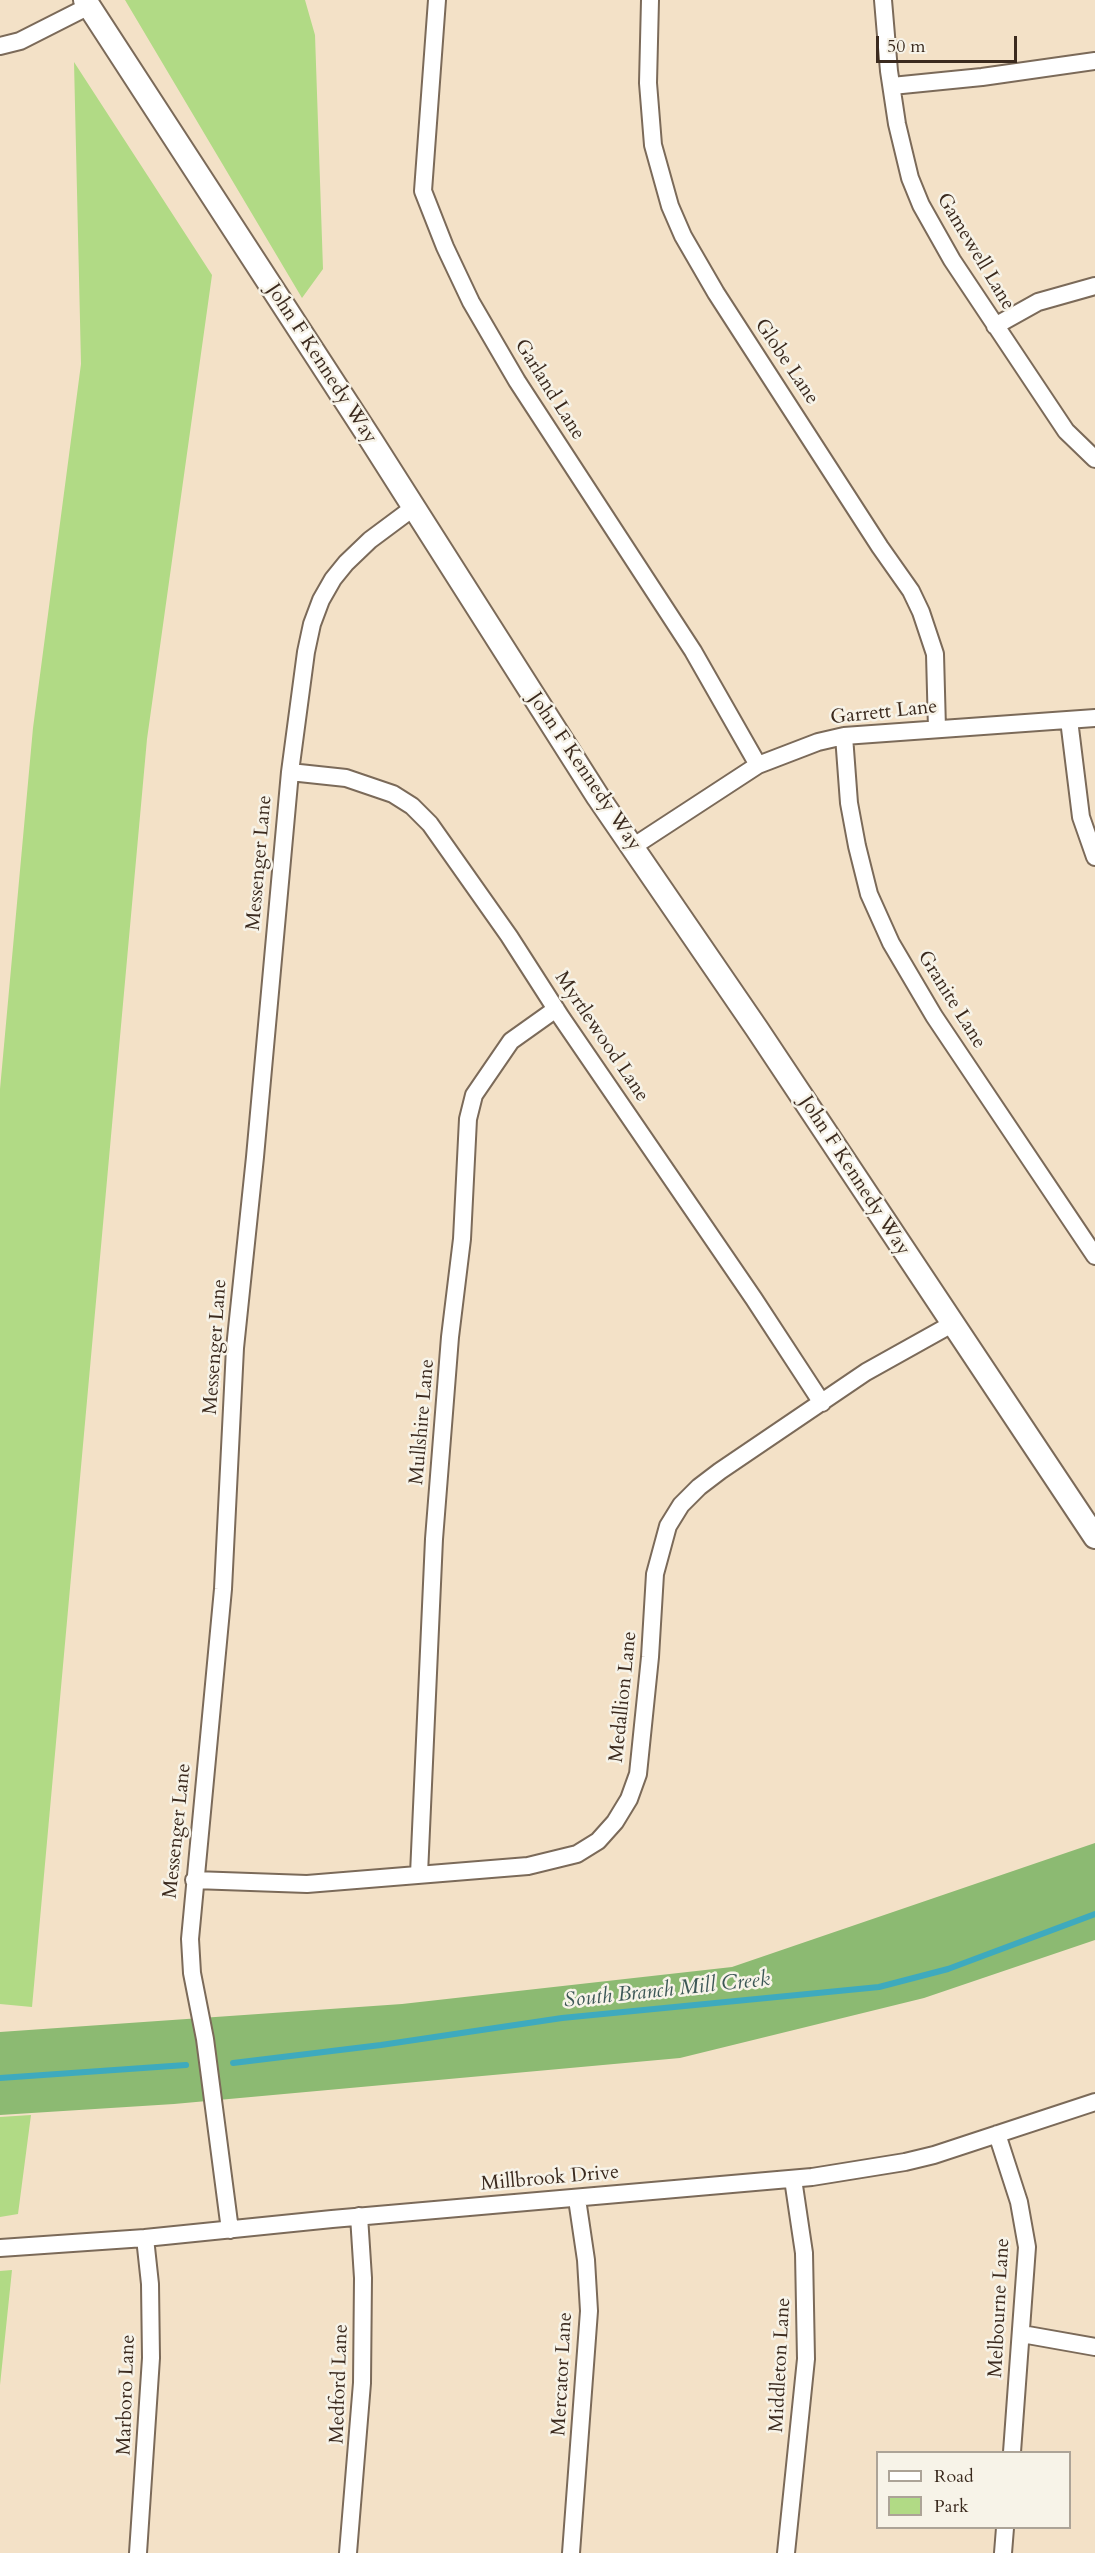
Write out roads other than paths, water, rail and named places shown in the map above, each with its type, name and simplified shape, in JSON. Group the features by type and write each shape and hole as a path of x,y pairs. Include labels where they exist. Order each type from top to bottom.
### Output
{"street":[{"name":"Garland Lane","path":"436,0 423,190 445,247 471,302 517,381 693,651 758,765"},
{"name":"Globe Lane","path":"650,0 648,83 653,145 670,206 683,236 721,301 911,591 921,612 935,654 938,729"},
{"name":"Gamewell Lane","path":"883,0 892,86 903,151 921,205 952,260 1066,431 1095,459"},
{"path":"0,46 20,41 87,3"},
{"name":"John F Kennedy Way","path":"87,3 371,440 598,797 634,846 1095,1537"},
{"path":"892,86 982,77 1095,61"},
{"path":"996,326 1038,302 1095,286"},
{"name":"Messenger Lane","path":"230,2230 208,2056 192,1973 190,1939 223,1589 235,1348 290,772 308,643 321,600 345,563 370,540 413,508"},
{"name":"Garrett Lane","path":"634,846 758,765 809,745 844,736 1095,718"},
{"path":"1069,720 1081,817 1095,857"},
{"name":"Granite Lane","path":"844,736 848,793 856,846 870,894 891,943 940,1024 1095,1256"},
{"name":"Myrtlewood Lane","path":"290,772 346,778 393,794 412,806 445,844 822,1403"},
{"name":"Mullshire Lane","path":"419,1874 434,1539 450,1337 462,1239 468,1119 474,1095 511,1041 556,1009"},
{"name":"Medallion Lane","path":"194,1880 307,1884 528,1866 553,1862 577,1854 598,1841 615,1821 629,1799 638,1774 650,1657 655,1574 668,1526 681,1505 699,1487 887,1359 952,1324"},
{"name":"Millbrook Drive","path":"0,2248 144,2238 359,2216 793,2179 905,2162 1095,2102"},
{"name":"Melbourne Lane","path":"997,2134 1019,2202 1027,2247 1012,2451"},
{"name":"Middleton Lane","path":"786,2553 806,2359 806,2277 793,2179"},
{"name":"Mercator Lane","path":"572,2553 589,2310 586,2260 577,2199"},
{"name":"Medford Lane","path":"348,2553 362,2383 363,2278 359,2216"},
{"name":"Marboro Lane","path":"138,2553 152,2358 150,2284 144,2238"},
{"path":"1022,2334 1095,2347"},
{"path":"1003,2553 1005,2529"}],"waterway":[{"name":"South Branch Mill Creek","path":"233,2063 381,2045 562,2018 879,1987 948,1969 1095,1914"},
{"name":"South Branch Mill Creek","path":"0,2078 186,2065"}]}
